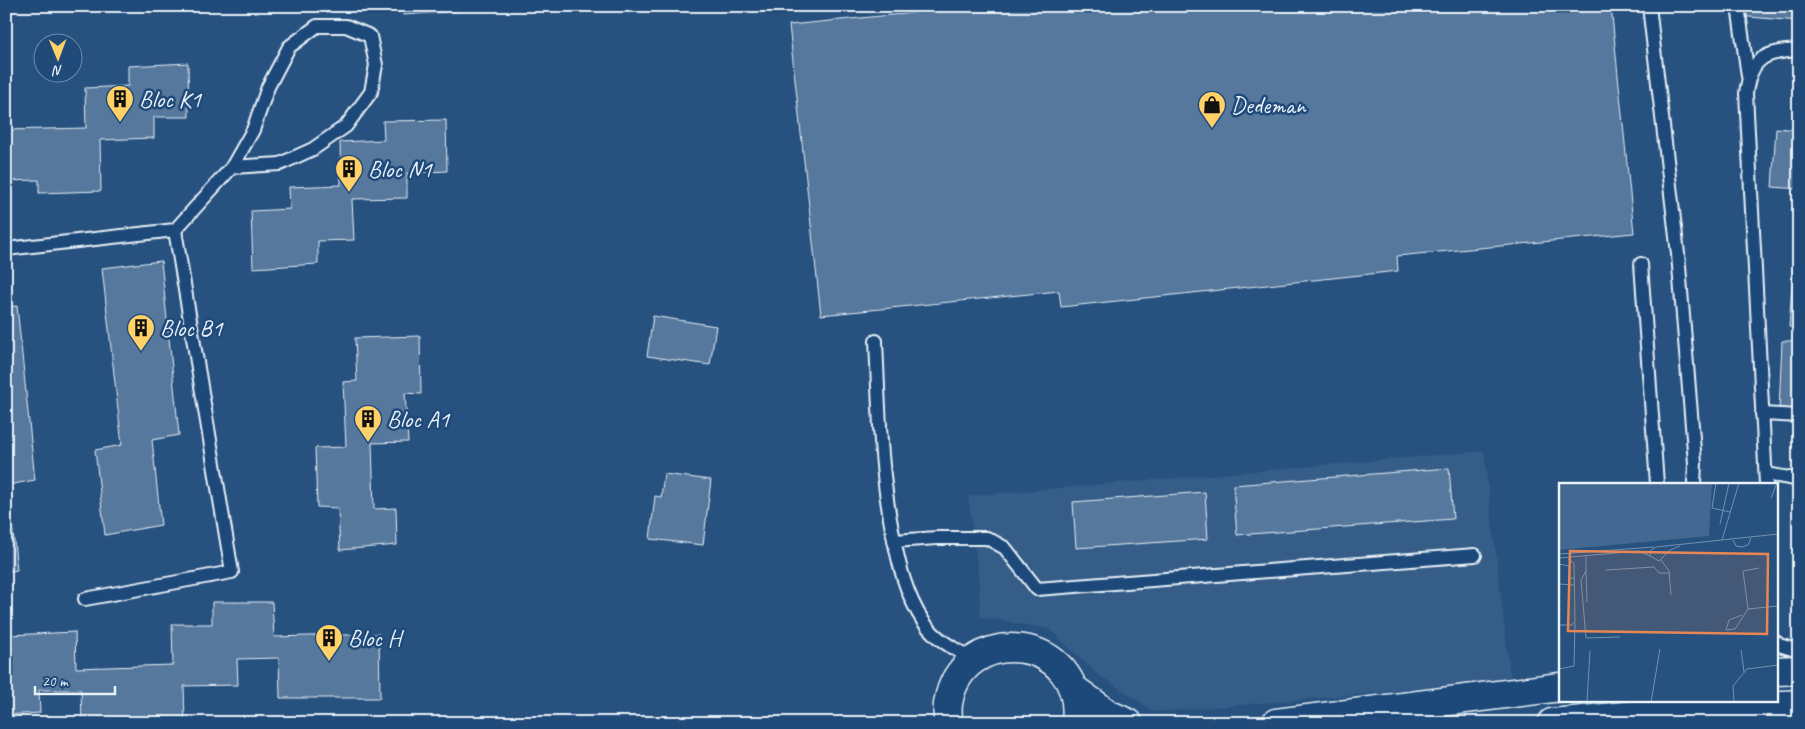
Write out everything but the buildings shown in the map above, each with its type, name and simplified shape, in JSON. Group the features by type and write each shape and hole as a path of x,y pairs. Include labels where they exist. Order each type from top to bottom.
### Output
{"main road":[{"path":"943,717 952,688 961,672 974,659 994,649 1018,647 1042,654 1062,669 1074,690 1078,709 1076,723"},
{"path":"1778,671 1799,670"},
{"path":"1276,723 1559,687"},
{"path":"1074,690 1110,715 1128,723"},
{"path":"1552,723 1655,707 1799,704"}],"lane":[{"path":"1649,6 1678,254 1695,463 1694,483"},
{"path":"1738,6 1748,76 1746,93 1766,479 1795,479 1799,483"},
{"path":"6,249 175,230 232,167 253,130 268,87 289,47 317,26 346,26 370,36 376,65 371,92 346,126 313,149 280,164 232,167"},
{"path":"1748,76 1757,62 1770,54 1799,50"},
{"path":"84,599 232,572 175,230"},
{"path":"1641,264 1657,483"},
{"path":"876,341 885,494 898,560 909,595 924,622 947,645 974,659"},
{"path":"1762,414 1799,416"},
{"path":"894,541 937,538 987,538 1005,548 1036,589 1475,555"},
{"path":"1778,644 1799,651"}],"shaded area":[{"path":"1484,451 1511,682 1155,712 1096,673 1049,629 980,617 979,579 968,496"}],"place":[{"name":"Bloc K1","path":"120,123"},
{"name":"Dedeman","path":"1212,129"},
{"name":"Bloc N1","path":"349,193"},
{"name":"Bloc B1","path":"141,352"},
{"name":"Bloc A1","path":"368,443"},
{"name":"Bloc H","path":"329,662"}]}
